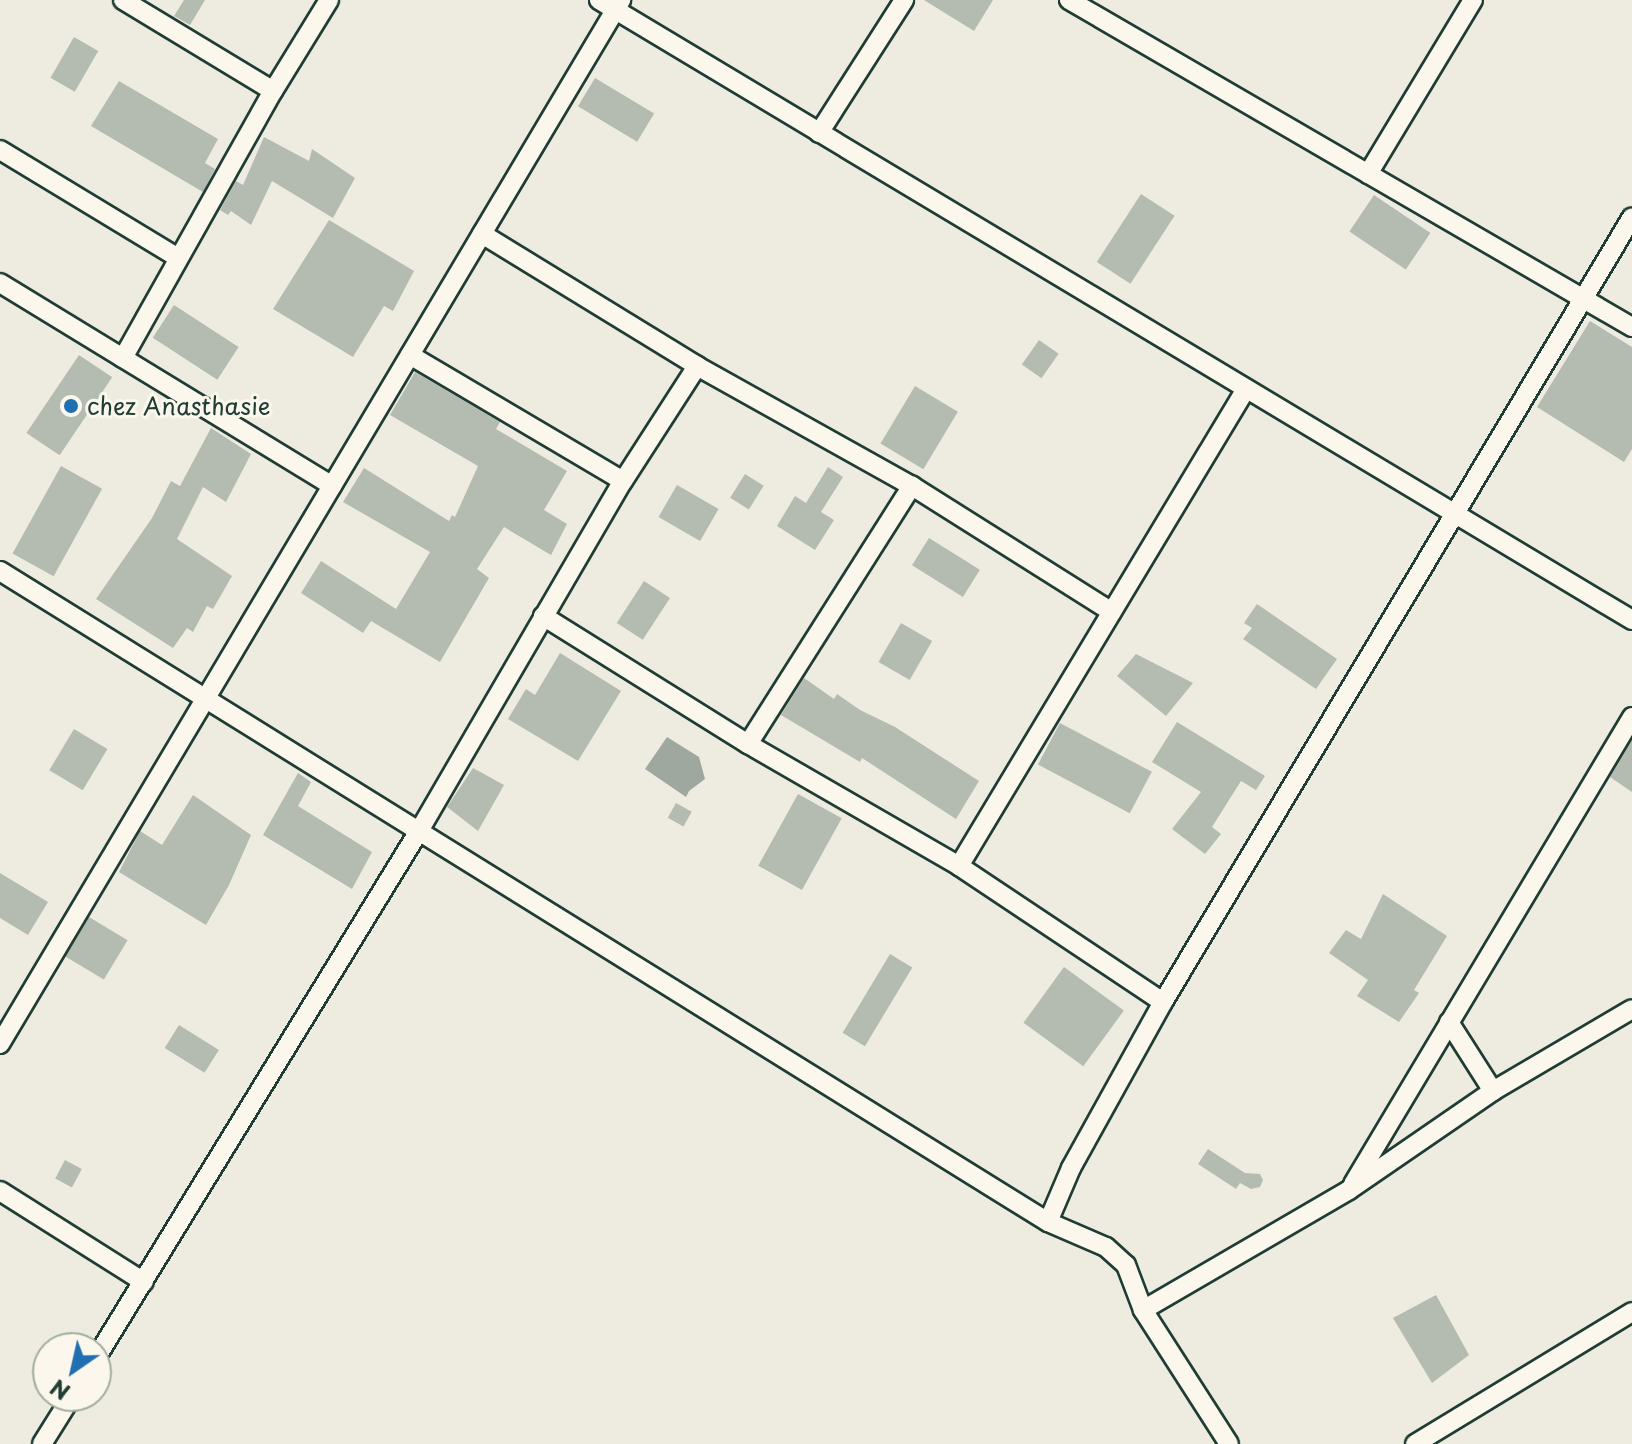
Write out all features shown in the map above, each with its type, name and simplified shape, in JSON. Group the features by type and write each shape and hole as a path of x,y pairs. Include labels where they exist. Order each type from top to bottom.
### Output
{"street":[{"path":"123,0 273,91"},
{"path":"123,358 273,91 329,0"},
{"path":"819,133 904,0"},
{"path":"1069,0 1584,296 1632,327"},
{"path":"1368,174 1473,0"},
{"path":"0,1044 482,234 611,3 819,133 1632,620"},
{"path":"0,150 178,258"},
{"path":"1048,1222 1071,1168 1163,1002 1632,217"},
{"path":"482,234 697,366 912,486 1112,612"},
{"path":"0,283 332,486"},
{"path":"410,355 623,481"},
{"path":"112,1333 419,831 623,481 697,366"},
{"path":"959,866 1246,389"},
{"path":"748,744 912,486"},
{"path":"0,571 1048,1222 1106,1247 1126,1265 1143,1310 1229,1444"},
{"path":"543,616 748,744 959,866 1163,1002"},
{"path":"1349,1190 1632,717"},
{"path":"1143,1310 1349,1190 1493,1091 1632,1009"},
{"path":"1449,1022 1493,1091"},
{"path":"0,1191 144,1282"},
{"path":"1415,1444 1632,1312"},
{"path":"42,1444 62,1412"}],"shaded area":[{"path":"667,737 699,757 705,779 686,797 645,769"}],"building":[{"path":"184,0 205,0 190,25 174,16"},
{"path":"924,0 993,0 974,31"},
{"path":"74,37 98,51 75,92 50,78"},
{"path":"595,78 654,114 637,142 578,106"},
{"path":"119,81 218,139 205,163 215,169 203,192 91,126"},
{"path":"264,137 309,161 312,149 355,178 333,218 272,181 251,225 231,211 228,215 220,210 236,181 243,185"},
{"path":"1141,194 1175,216 1130,284 1097,262"},
{"path":"1374,195 1430,233 1406,270 1349,231"},
{"path":"329,220 414,271 393,311 384,306 353,357 273,309"},
{"path":"174,305 239,347 217,380 153,338"},
{"path":"1590,321 1632,347 1632,449 1624,462 1537,407"},
{"path":"1039,340 1059,354 1041,378 1022,365"},
{"path":"79,355 112,377 60,455 26,433"},
{"path":"415,372 500,422 496,429 567,471 544,510 567,524 551,555 504,527 477,569 489,578 440,662 371,621 363,633 301,593 321,561 396,609 430,552 343,502 364,468 449,521 452,515 455,517 478,466 390,415"},
{"path":"915,386 958,412 923,469 880,443"},
{"path":"211,428 251,454 226,502 203,487 177,539 232,576 213,609 207,606 193,632 187,628 173,648 96,599 152,518 171,481 180,486"},
{"path":"61,466 102,489 54,576 13,553"},
{"path":"828,467 843,477 821,512 834,520 815,550 777,526 795,496 806,503"},
{"path":"745,474 764,486 749,509 730,498"},
{"path":"677,485 719,509 700,541 658,517"},
{"path":"929,538 980,570 963,597 912,565"},
{"path":"644,581 670,598 643,640 617,623"},
{"path":"1257,604 1337,659 1316,689 1243,639 1252,628 1244,623"},
{"path":"901,623 932,641 910,680 878,662"},
{"path":"560,653 621,691 578,761 508,719 526,689 535,695"},
{"path":"1136,654 1193,683 1166,716 1117,676"},
{"path":"804,678 834,699 837,694 860,710 895,727 979,781 956,819 862,758 860,762 781,715"},
{"path":"1177,722 1265,776 1256,790 1241,781 1212,827 1221,834 1205,854 1172,829 1201,792 1152,762"},
{"path":"1060,723 1152,772 1130,813 1038,764"},
{"path":"74,729 107,749 83,790 49,770"},
{"path":"1632,740 1632,792 1610,777"},
{"path":"473,768 504,785 478,831 447,807"},
{"path":"298,773 311,782 298,806 372,852 352,889 263,835"},
{"path":"798,794 842,818 802,890 758,866"},
{"path":"193,795 251,835 229,885 206,925 119,872 140,831 162,845"},
{"path":"676,803 692,812 684,827 668,818"},
{"path":"0,873 48,902 28,935 0,918"},
{"path":"1383,894 1447,936 1414,990 1419,993 1399,1022 1357,996 1368,980 1329,953 1346,930 1361,939"},
{"path":"89,917 128,940 104,980 65,956"},
{"path":"890,954 912,967 865,1046 843,1033"},
{"path":"1064,967 1124,1010 1083,1066 1023,1023"},
{"path":"179,1025 219,1050 205,1073 165,1048"},
{"path":"1208,1149 1245,1173 1260,1174 1263,1180 1260,1187 1251,1189 1240,1183 1236,1189 1198,1164"},
{"path":"65,1160 82,1169 72,1187 55,1179"},
{"path":"1436,1295 1469,1355 1432,1383 1393,1318"}],"place":[{"name":"chez Anasthasie","path":"71,406"}]}
